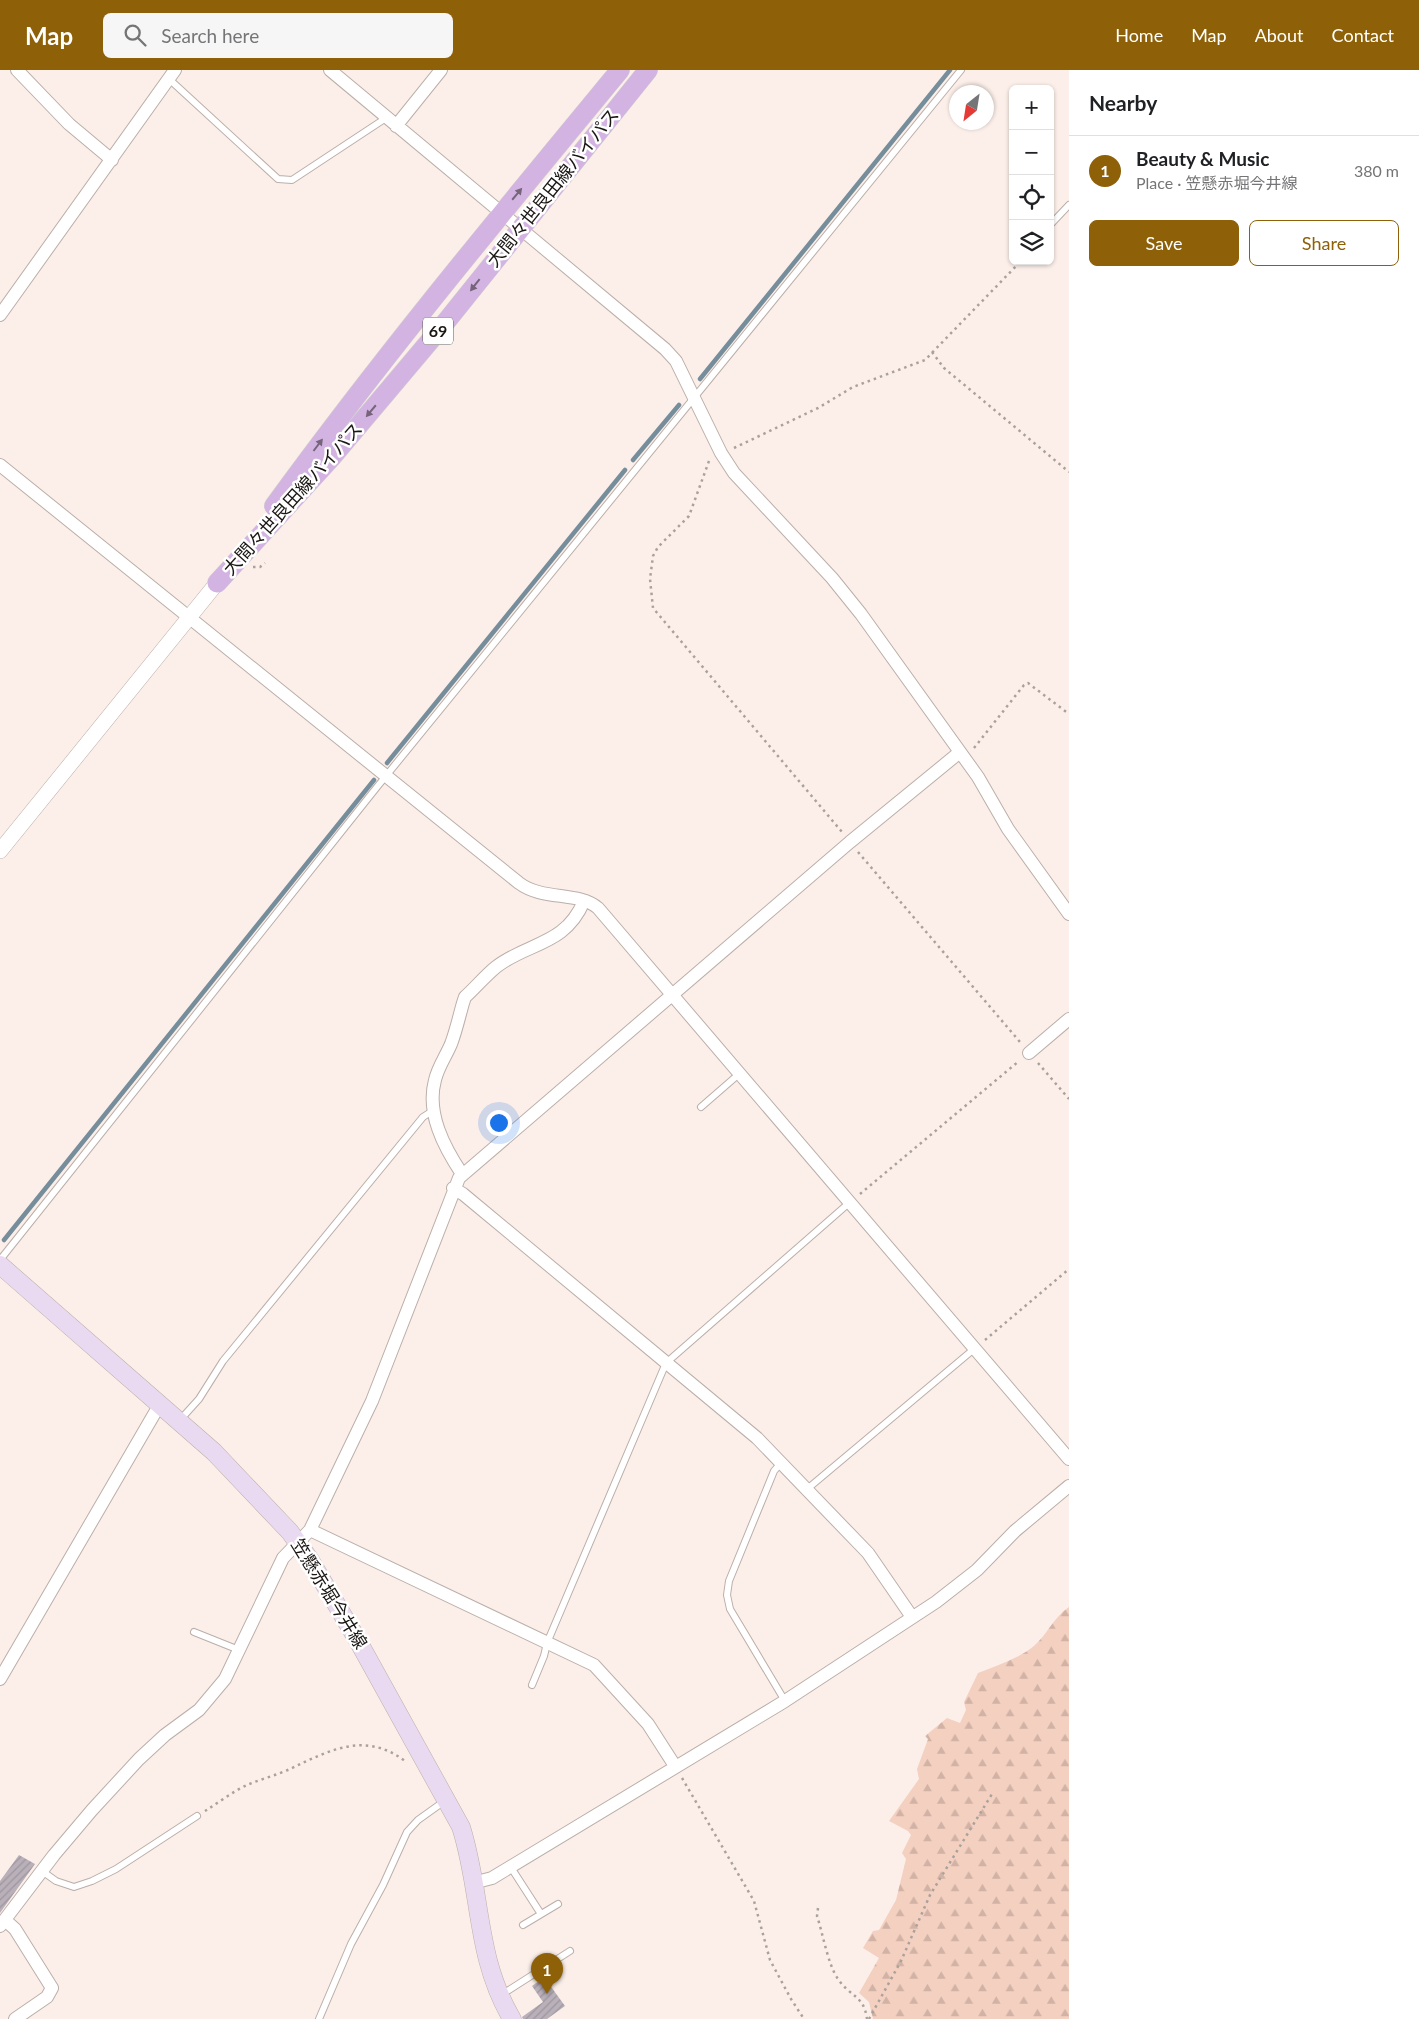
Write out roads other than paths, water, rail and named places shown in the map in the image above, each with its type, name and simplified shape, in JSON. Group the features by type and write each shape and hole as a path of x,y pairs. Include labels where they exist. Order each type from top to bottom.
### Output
{"main road":[{"name":"大間々世良田線バイパス","path":"217,583 321,441 500,214 620,70"},
{"name":"大間々世良田線バイパス","path":"217,583 332,457 445,323 648,70"},
{"name":"笠懸赤堀今井線","path":"0,1265 160,1404 238,1475 297,1543 357,1639 461,1827 466,1844 484,1952 498,1994 512,2019"}],"street":[{"path":"17,70 69,124 112,160"},
{"path":"330,70 676,361 721,453 740,480 838,584 962,754 1008,829 1069,914"},
{"path":"391,122 441,70"},
{"path":"0,315 172,74"},
{"path":"0,465 524,887 537,893 584,901 598,908 1069,1459"},
{"path":"0,851 217,583"},
{"path":"15,2019 46,1997 52,1988 15,1928 2,1923 92,1810 139,1759 210,1698 225,1679 283,1558 310,1530 372,1401 453,1188 462,1174 850,842 962,754"},
{"path":"462,1174 442,1139 434,1110 435,1079 451,1044 465,998 496,967 556,936 579,912 584,901"},
{"path":"1029,1053 1069,1019"},
{"path":"453,1188 463,1194 757,1438 780,1464 868,1553 912,1617"},
{"path":"0,1679 160,1404"},
{"path":"473,1883 492,1878 785,1701 912,1617 960,1585 1015,1531 1069,1486"},
{"path":"310,1530 600,1669 653,1730 675,1766"}],"lane":[{"path":"0,1260 387,776 962,70"},
{"path":"172,74 278,179 292,180 391,122"},
{"path":"1054,221 1069,205"},
{"path":"701,1107 739,1074"},
{"path":"179,1421 199,1399 224,1361 423,1117 434,1110"},
{"path":"532,1685 544,1656 547,1643 666,1363 849,1202"},
{"path":"806,1490 974,1349"},
{"path":"780,1464 774,1471 729,1581 727,1595 730,1609 785,1701"},
{"path":"194,1632 240,1651"},
{"path":"319,2019 351,1944 383,1885 407,1832 418,1820 447,1799"},
{"path":"42,1871 56,1881 74,1887 92,1881 116,1869 197,1816"},
{"path":"510,1866 541,1914"},
{"path":"523,1925 558,1904"},
{"path":"498,1994 509,1990 570,1952"}],"waterway":[{"path":"700,379 950,70"},
{"path":"633,460 679,405"},
{"path":"387,763 625,470"},
{"path":"4,1240 374,780"}],"place":[{"name":"Beauty & Music","path":"547,1994"}]}
